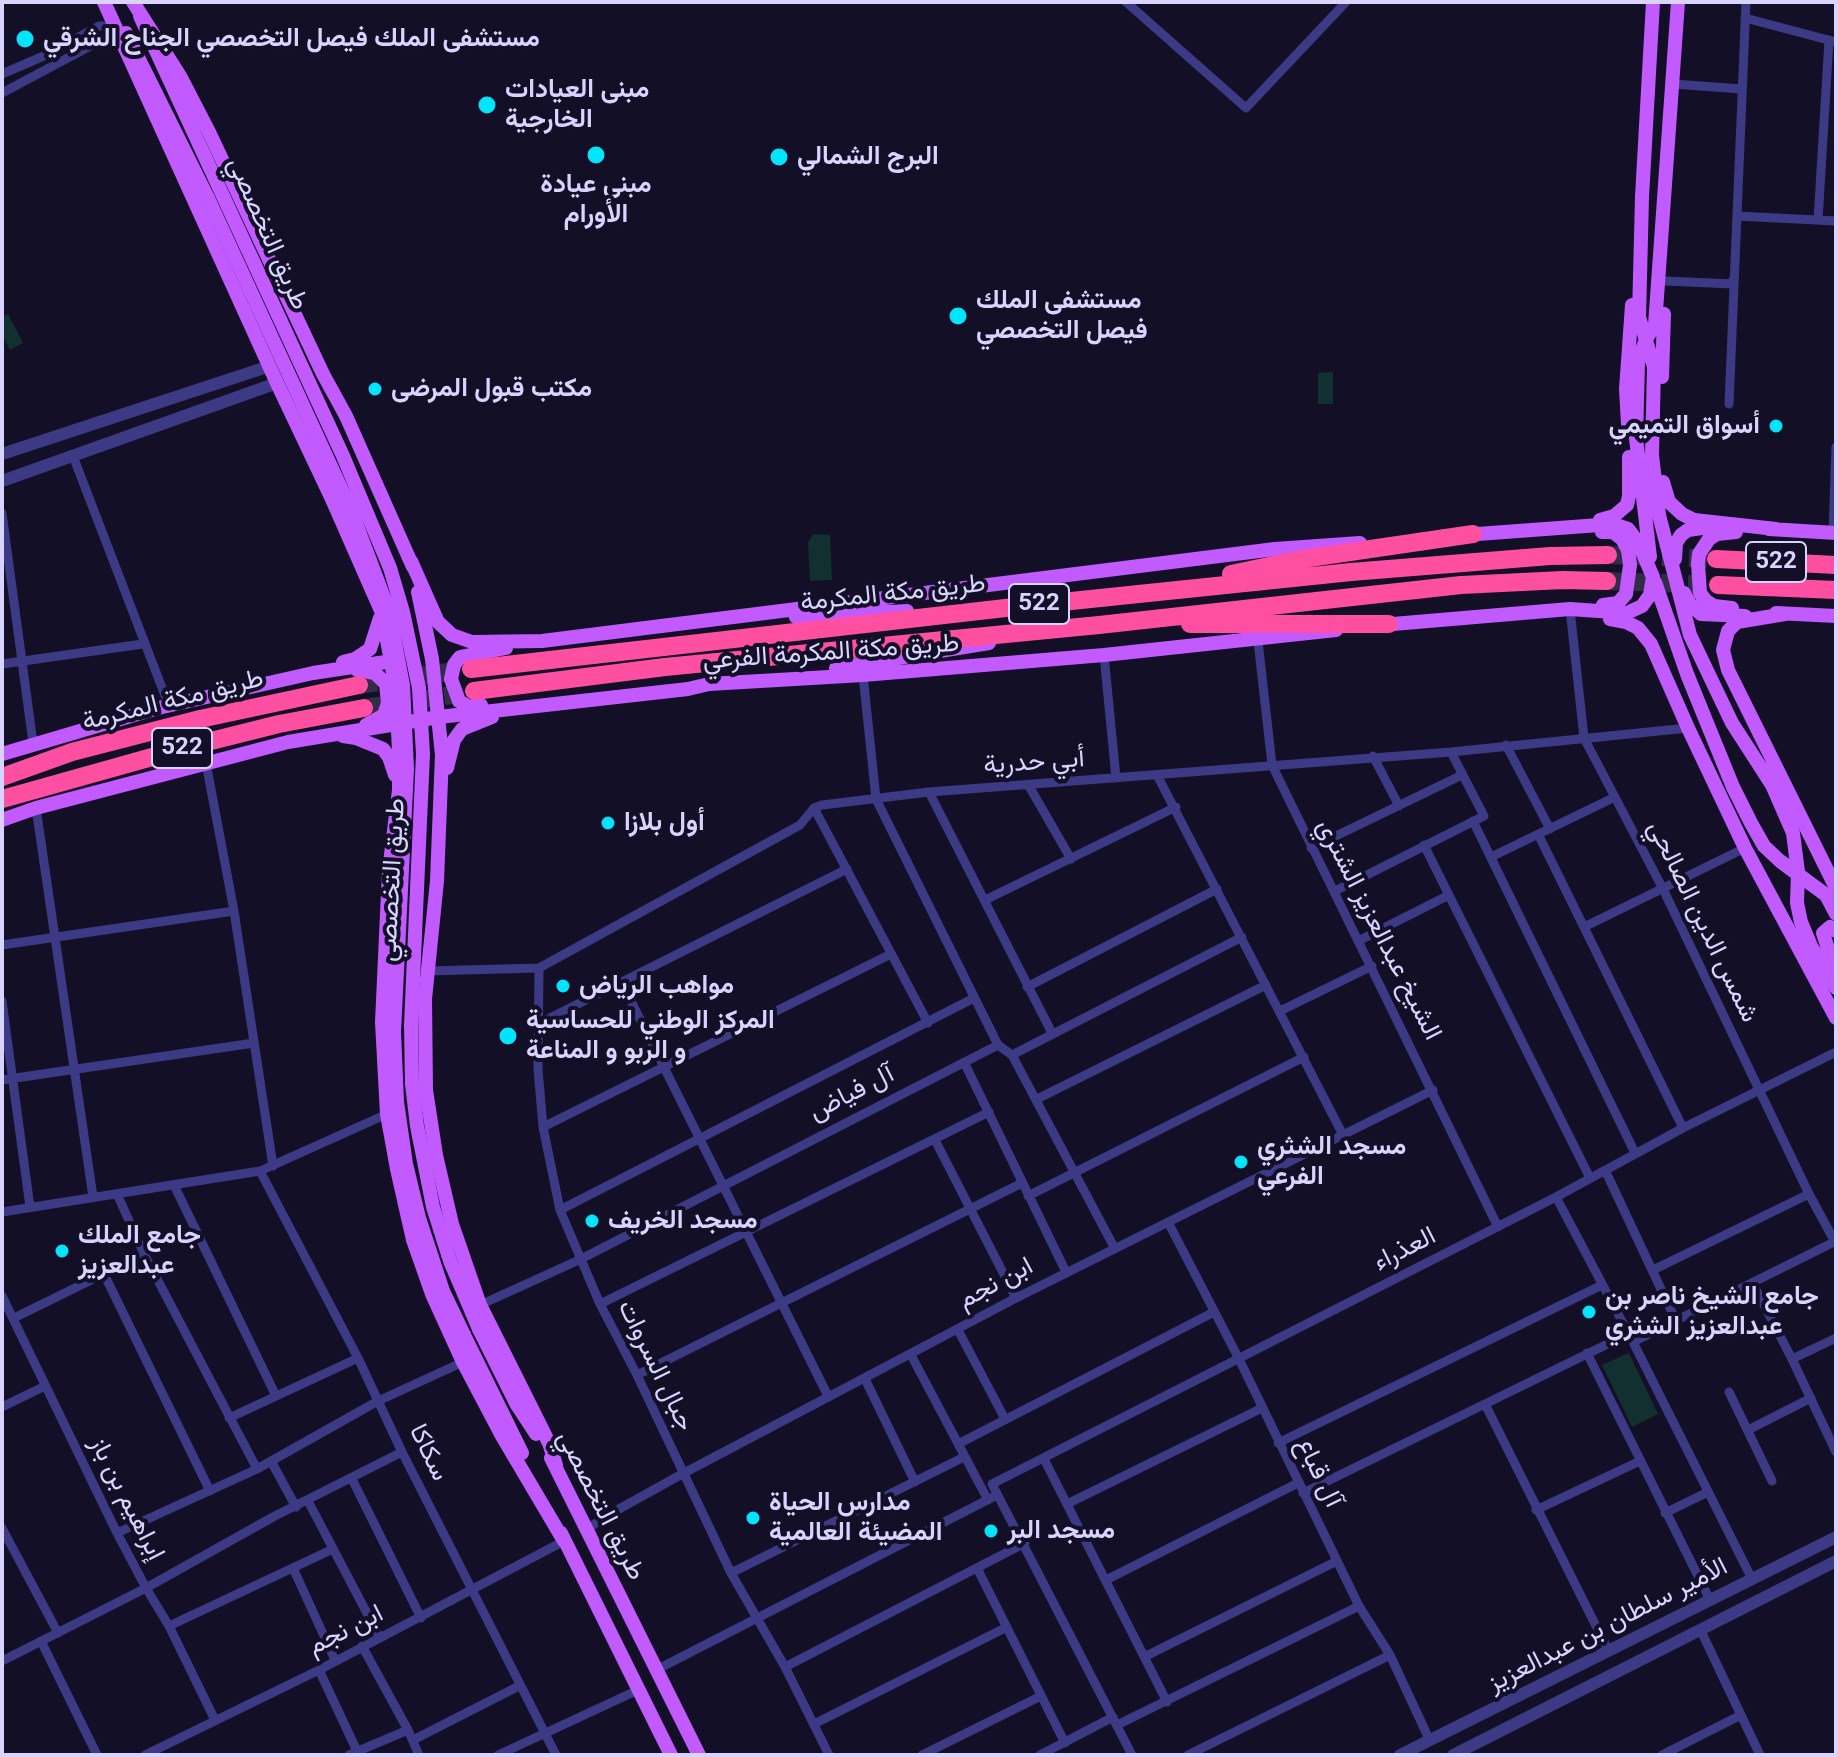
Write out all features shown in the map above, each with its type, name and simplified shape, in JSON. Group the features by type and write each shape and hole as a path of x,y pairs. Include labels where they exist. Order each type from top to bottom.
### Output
{"highway":[{"path":"1127,595 1302,559 1473,534"},
{"name":"طريق مكة المكرمة","path":"471,669 1127,595 1443,564 1608,555"},
{"name":"522","path":"1716,559 1836,565"},
{"name":"طريق مكة المكرمة","path":"474,691 665,667 1099,625 1461,585 1607,581"},
{"name":"522","path":"1718,585 1836,590"},
{"path":"1099,625 1389,624"},
{"name":"طريق مكة المكرمة","path":"2,777 72,752 200,719 359,685"},
{"name":"طريق مكة المكرمة","path":"2,799 195,745 279,724 364,708"}],"main road":[{"name":"طريق التخصصي","path":"107,2 207,196 351,510 389,611 403,685 407,756 394,1032 397,1102 406,1164 419,1218 443,1291 671,1755"},
{"path":"1653,2 1639,317 1654,367 1652,455 1659,515 1690,635 1732,723 1772,785 1793,833 1801,922 1811,946 1836,988"},
{"path":"1653,577 1636,438 1638,362 1655,325 1678,2"},
{"name":"طريق التخصصي","path":"137,9 343,456 390,568 403,612 419,688 423,754 411,999 412,1084 433,1207 450,1261 517,1405 556,1465 699,1755"},
{"path":"137,9 180,76 209,132 323,374 346,416 411,561 432,659 442,755 437,881 425,1023 426,1090 436,1155 452,1224 480,1305 549,1443 556,1465"},
{"path":"120,29 382,613 392,661 398,724 399,790 389,871 382,1022 387,1114 413,1240 432,1294 502,1436 564,1541"},
{"path":"1665,183 1660,442 1663,487 1669,502 1694,520 1776,529"},
{"path":"1473,534 1602,519 1614,516 1627,505 1628,342 1642,197"},
{"path":"1473,534 1613,524 1628,529 1638,542 1653,577 1687,674 1733,787 1764,846 1826,895 1836,914"},
{"path":"1834,533 1704,526 1688,530 1676,543 1675,579 1690,604 1701,614 1836,616"},
{"path":"1776,529 1717,534 1703,545 1698,571 1700,593 1714,606 1785,614"},
{"path":"1473,534 1613,532 1622,539 1628,550 1630,565 1626,594 1618,603 1570,609"},
{"name":"طريق مكة المكرمة الفرعي","path":"411,561 438,622 452,635 472,642 542,641 1275,549 1473,534"},
{"path":"382,613 401,620 412,612 411,561"},
{"name":"طريق مكة المكرمة الفرعي","path":"2,819 288,742 439,717 688,689 709,684 1104,655 1258,641 1389,624 1570,609 1627,613 1636,610 1650,595 1653,577"},
{"path":"683,622 1023,606"},
{"path":"1570,609 1626,622 1638,628 1651,644 1745,848 1836,1018"},
{"path":"313,673 355,659 370,649 382,613"},
{"path":"1785,614 1737,622 1728,631 1723,650 1728,670 1836,888"},
{"path":"709,684 877,663 1099,625"},
{"path":"542,641 460,657 454,665 451,679 459,701 469,707 518,701 543,704"},
{"path":"2,754 169,706 313,673 392,661 411,668 423,679 439,717"},
{"path":"313,673 368,671 375,673 386,684 388,703 384,715 366,725 327,735"},
{"path":"441,785 454,740 462,729 482,720 543,704"},
{"path":"327,735 356,738 383,749 394,768 399,790"},
{"path":"1836,931 1830,927 1823,933 1836,974"}],"street":[{"path":"1126,2 1246,108 1346,2"},
{"path":"1729,404 1746,2"},
{"path":"1745,18 1832,41 1818,220"},
{"path":"2,74 46,55 99,26 120,29"},
{"path":"2,93 120,29"},
{"path":"1673,84 1742,89"},
{"path":"1737,216 1836,221"},
{"path":"1665,281 1733,284 1737,216"},
{"path":"2,454 270,366"},
{"path":"2,481 277,383"},
{"path":"1834,533 1836,447"},
{"path":"73,456 169,706"},
{"path":"2,513 33,743"},
{"name":"شمس الدين الصالحي","path":"1570,609 1584,738 1663,889 1835,1242"},
{"name":"الشيخ عبدالعزيز الشتري","path":"1258,641 1272,765 1498,1227"},
{"path":"2,664 143,644"},
{"path":"1104,655 1116,778"},
{"path":"863,675 876,799 998,1045 1012,1055 1114,1247"},
{"name":"أبي حدرية","path":"814,808 929,792 1451,752 1688,728"},
{"path":"1506,745 1550,829"},
{"path":"1335,891 1484,816 1451,752"},
{"path":"1373,756 1399,806"},
{"path":"206,763 234,911 273,1166"},
{"path":"1157,775 1343,1135"},
{"path":"1311,848 1462,775"},
{"path":"1029,786 1071,859"},
{"path":"929,792 1052,1033"},
{"path":"1491,857 1615,797"},
{"path":"985,900 1176,807"},
{"path":"36,808 93,1197"},
{"path":"427,971 539,968 800,825 814,808 928,1023"},
{"path":"1473,821 1635,1153"},
{"path":"1539,836 1683,1128"},
{"path":"1424,845 1590,1178"},
{"path":"1584,927 1745,848"},
{"path":"538,1024 847,869"},
{"path":"1027,987 1217,889"},
{"path":"1360,940 1449,895"},
{"path":"2,945 234,911"},
{"path":"1012,1055 1242,937"},
{"path":"543,1127 891,954"},
{"path":"1280,1011 1372,966"},
{"name":"جبال السروات","path":"539,968 538,1069 543,1127 560,1210 579,1260 731,1573 785,1667 829,1755"},
{"path":"622,983 828,1396"},
{"path":"1037,1099 1266,985"},
{"path":"560,1210 974,998"},
{"path":"2,1001 7,1079 30,1207"},
{"path":"7,1079 254,1043"},
{"name":"آل فياض","path":"480,1305 579,1260 998,1045"},
{"name":"العذراء","path":"992,1497 992,1484 1836,1052"},
{"path":"1028,1196 1304,1057"},
{"path":"964,1062 1066,1272"},
{"name":"ابن نجم","path":"587,1530 684,1473 1114,1247 1433,1090"},
{"path":"600,1304 989,1112"},
{"path":"2,1212 260,1171 387,1114"},
{"path":"935,1140 1016,1298"},
{"path":"1605,1170 1676,1321"},
{"name":"سكاكا","path":"260,1171 358,1358 470,1589 556,1755"},
{"path":"637,1375 1022,1183"},
{"path":"174,1185 276,1396"},
{"path":"117,1194 144,1254 257,1469"},
{"path":"1653,1270 1809,1194"},
{"path":"1556,1197 1752,1579"},
{"name":"آل قباع","path":"1168,1222 1239,1359 1359,1606 1390,1655 1430,1741"},
{"path":"1106,1580 1485,1404 1587,1353 1676,1321 1835,1242"},
{"path":"14,1318 144,1254"},
{"path":"104,1274 210,1491"},
{"path":"1753,1284 1836,1452"},
{"path":"1278,1443 1602,1285"},
{"name":"إبراهيم بن باز","path":"2,1296 117,1533 169,1626 215,1720"},
{"path":"958,1444 1214,1312"},
{"path":"958,1330 1005,1419"},
{"path":"1792,1359 1836,1338"},
{"path":"1587,1353 1710,1600"},
{"path":"911,1355 964,1457 1025,1543 1132,1755"},
{"path":"229,1418 358,1358"},
{"path":"117,1533 257,1469 378,1401 463,1362"},
{"path":"865,1379 915,1482"},
{"path":"2,1407 45,1386"},
{"path":"1729,1392 1772,1481"},
{"path":"1748,1430 1811,1398"},
{"path":"1485,1404 1608,1650"},
{"path":"1067,1504 1262,1408"},
{"path":"2,1661 402,1452"},
{"path":"731,1573 964,1457"},
{"path":"1044,1459 1167,1702"},
{"path":"257,1469 271,1461 296,1507"},
{"path":"1536,1510 1640,1461"},
{"path":"352,1479 421,1618"},
{"path":"1665,1513 1708,1492"},
{"path":"656,1670 992,1497"},
{"path":"308,1501 380,1638"},
{"path":"2,1528 6,1545 58,1633"},
{"name":"الأمير سلطان بن عبدالعزيز","path":"1400,1755 1836,1537"},
{"name":"ابن نجم","path":"145,1755 421,1618 564,1541"},
{"path":"785,1667 1025,1543"},
{"path":"169,1626 333,1549"},
{"path":"1146,1656 1337,1561"},
{"name":"الأمير سلطان بن عبدالعزيز","path":"1453,1755 1836,1561"},
{"path":"293,1568 335,1660"},
{"path":"977,1568 1065,1743"},
{"path":"1040,1755 1115,1721 1167,1702 1359,1606"},
{"path":"814,1724 1007,1627"},
{"path":"1701,1631 1760,1755"},
{"path":"41,1641 97,1755"},
{"path":"362,1646 419,1755"},
{"path":"1188,1755 1390,1655"},
{"path":"319,1670 353,1753 410,1735 519,1686"},
{"path":"498,1755 638,1690"},
{"path":"922,1755 1041,1696"},
{"path":"1662,1755 1741,1715"}],"green space":[{"path":"8,314 23,343 10,350 2,335 2,317"},
{"path":"1333,372 1333,404 1318,404 1318,373"},
{"path":"813,534 830,535 832,580 810,581 808,543"},
{"path":"1629,1353 1658,1414 1632,1427 1602,1365"}],"tunnel":[{"path":"1608,555 1713,559"},
{"path":"1607,581 1718,585"},
{"path":"359,685 468,669"},
{"path":"364,708 472,692"}],"place":[{"name":"مستشفى الملك فيصل التخصصي الجناح الشرقي","path":"25,39"},
{"name":"مبنى العيادات الخارجية","path":"487,105"},
{"name":"مبنى عيادة الأورام","path":"596,155"},
{"name":"البرج الشمالي","path":"779,157"},
{"name":"مستشفى الملك فيصل التخصصي","path":"958,316"},
{"name":"مكتب قبول المرضى","path":"375,389"},
{"name":"أسواق التميمي","path":"1776,426"},
{"name":"أول بلازا","path":"608,823"},
{"name":"مواهب الرياض","path":"563,986"},
{"name":"المركز الوطني للحساسية و الربو و المناعة","path":"508,1036"},
{"name":"مسجد الشثري الفرعي","path":"1241,1162"},
{"name":"مسجد الخريف","path":"592,1221"},
{"name":"جامع الملك عبدالعزيز","path":"62,1251"},
{"name":"جامع الشيخ ناصر بن عبدالعزيز الشثري","path":"1589,1312"},
{"name":"مدارس الحياة المضيئة العالمية","path":"753,1518"},
{"name":"مسجد البر","path":"991,1531"}]}
